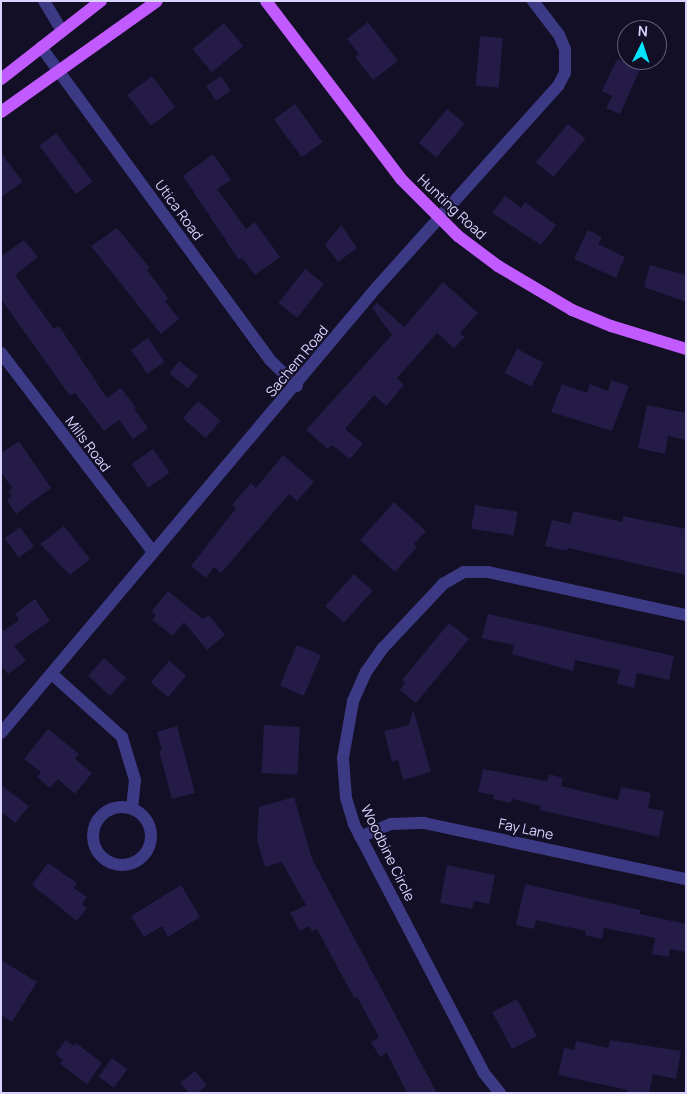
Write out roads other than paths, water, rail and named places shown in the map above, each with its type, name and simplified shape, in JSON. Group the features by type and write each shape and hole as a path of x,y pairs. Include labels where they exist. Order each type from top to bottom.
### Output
{"main road":[{"path":"1,79 102,1"},
{"path":"1,112 59,73 157,1"},
{"name":"Hunting Road","path":"266,1 401,179 439,219 498,266 554,301 611,326 686,348"}],"street":[{"path":"44,1 62,31"},
{"name":"Sachem Road","path":"1,733 53,675 153,552 297,386 378,288 558,86 565,73 562,42 533,1"},
{"name":"Utica Road","path":"41,47 271,361 297,386"},
{"name":"Mills Road","path":"1,352 153,552"},
{"name":"Woodbine Circle","path":"500,1093 484,1073 360,837 350,811 344,771 344,744 353,701 374,660 449,580 464,572 480,571 686,615"},
{"path":"53,675 122,737 135,780 132,809"},
{"path":"132,809 149,824 150,847 133,863 110,863 95,846 96,825 110,810 132,809"},
{"name":"Fay Lane","path":"360,837 391,824 424,823 686,878"}]}
